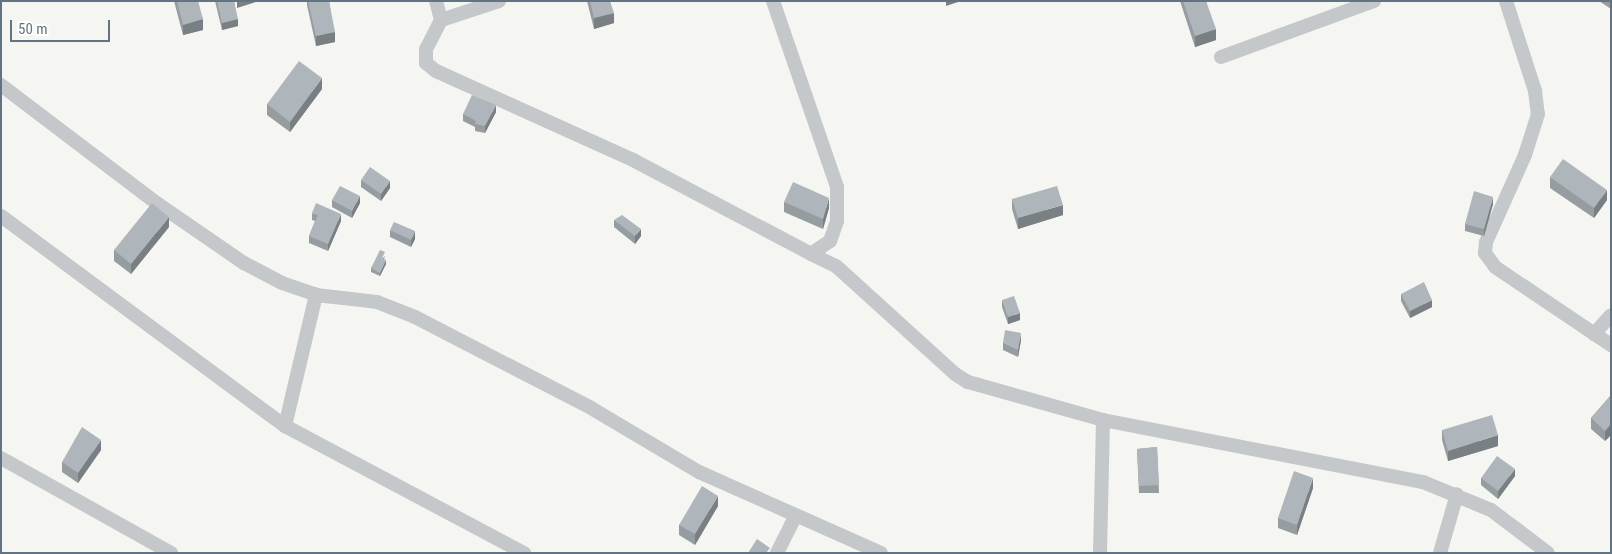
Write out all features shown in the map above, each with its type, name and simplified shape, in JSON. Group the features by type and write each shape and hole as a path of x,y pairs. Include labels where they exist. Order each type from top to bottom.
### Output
{"street":[{"path":"436,1 441,20 426,49 426,64 436,71 633,160 836,266 889,311 928,352 964,380 1103,420 1423,482 1457,494 1491,510 1548,553"},
{"path":"441,20 499,1"},
{"path":"773,1 837,187 837,221 830,241 811,254"},
{"path":"1220,57 1374,1"},
{"path":"1506,1 1534,90 1538,114 1525,155 1486,242 1486,253 1495,267 1611,346"},
{"path":"1,85 158,204 236,257 282,283 316,294 377,302 415,317 591,408 698,472 881,553"},
{"path":"1,216 285,426 524,553"},
{"path":"285,426 316,294"},
{"path":"1594,334 1611,315"},
{"path":"1100,553 1103,420"},
{"path":"1,458 171,553"},
{"path":"1440,553 1457,494"},
{"path":"777,553 796,515"}],"building":[{"path":"177,1 198,1 203,19 183,25"},
{"path":"217,1 234,1 238,19 222,23"},
{"path":"308,1 329,1 335,32 316,36"},
{"path":"590,1 610,1 614,13 594,18"},
{"path":"1183,1 1206,1 1216,29 1195,36"},
{"path":"299,61 322,78 290,122 267,104"},
{"path":"472,95 496,105 485,126 475,124 476,121 463,114"},
{"path":"1563,159 1607,190 1594,208 1550,177"},
{"path":"370,167 390,181 381,194 361,180"},
{"path":"793,182 829,198 823,219 784,202"},
{"path":"340,186 360,196 352,211 332,200"},
{"path":"1057,186 1063,205 1018,218 1012,199"},
{"path":"1474,191 1493,197 1484,229 1465,224"},
{"path":"152,203 169,217 131,264 114,250"},
{"path":"316,203 341,214 328,244 309,236 318,215 312,213"},
{"path":"622,215 641,229 635,236 614,220"},
{"path":"394,222 415,231 411,240 390,230"},
{"path":"380,250 385,252 382,258 386,260 380,273 371,268"},
{"path":"1424,282 1432,300 1410,311 1401,294"},
{"path":"1014,296 1020,313 1008,317 1002,300"},
{"path":"1005,330 1021,333 1018,350 1003,343"},
{"path":"1611,395 1611,424 1605,431 1591,418"},
{"path":"1492,415 1498,435 1448,451 1442,430"},
{"path":"82,427 101,440 78,473 62,462"},
{"path":"1157,447 1159,485 1139,486 1137,449"},
{"path":"1497,456 1515,469 1498,491 1481,478"},
{"path":"1294,471 1313,478 1297,525 1278,518"},
{"path":"702,486 718,496 695,534 679,525"},
{"path":"757,539 770,548 766,553 748,553"}]}
